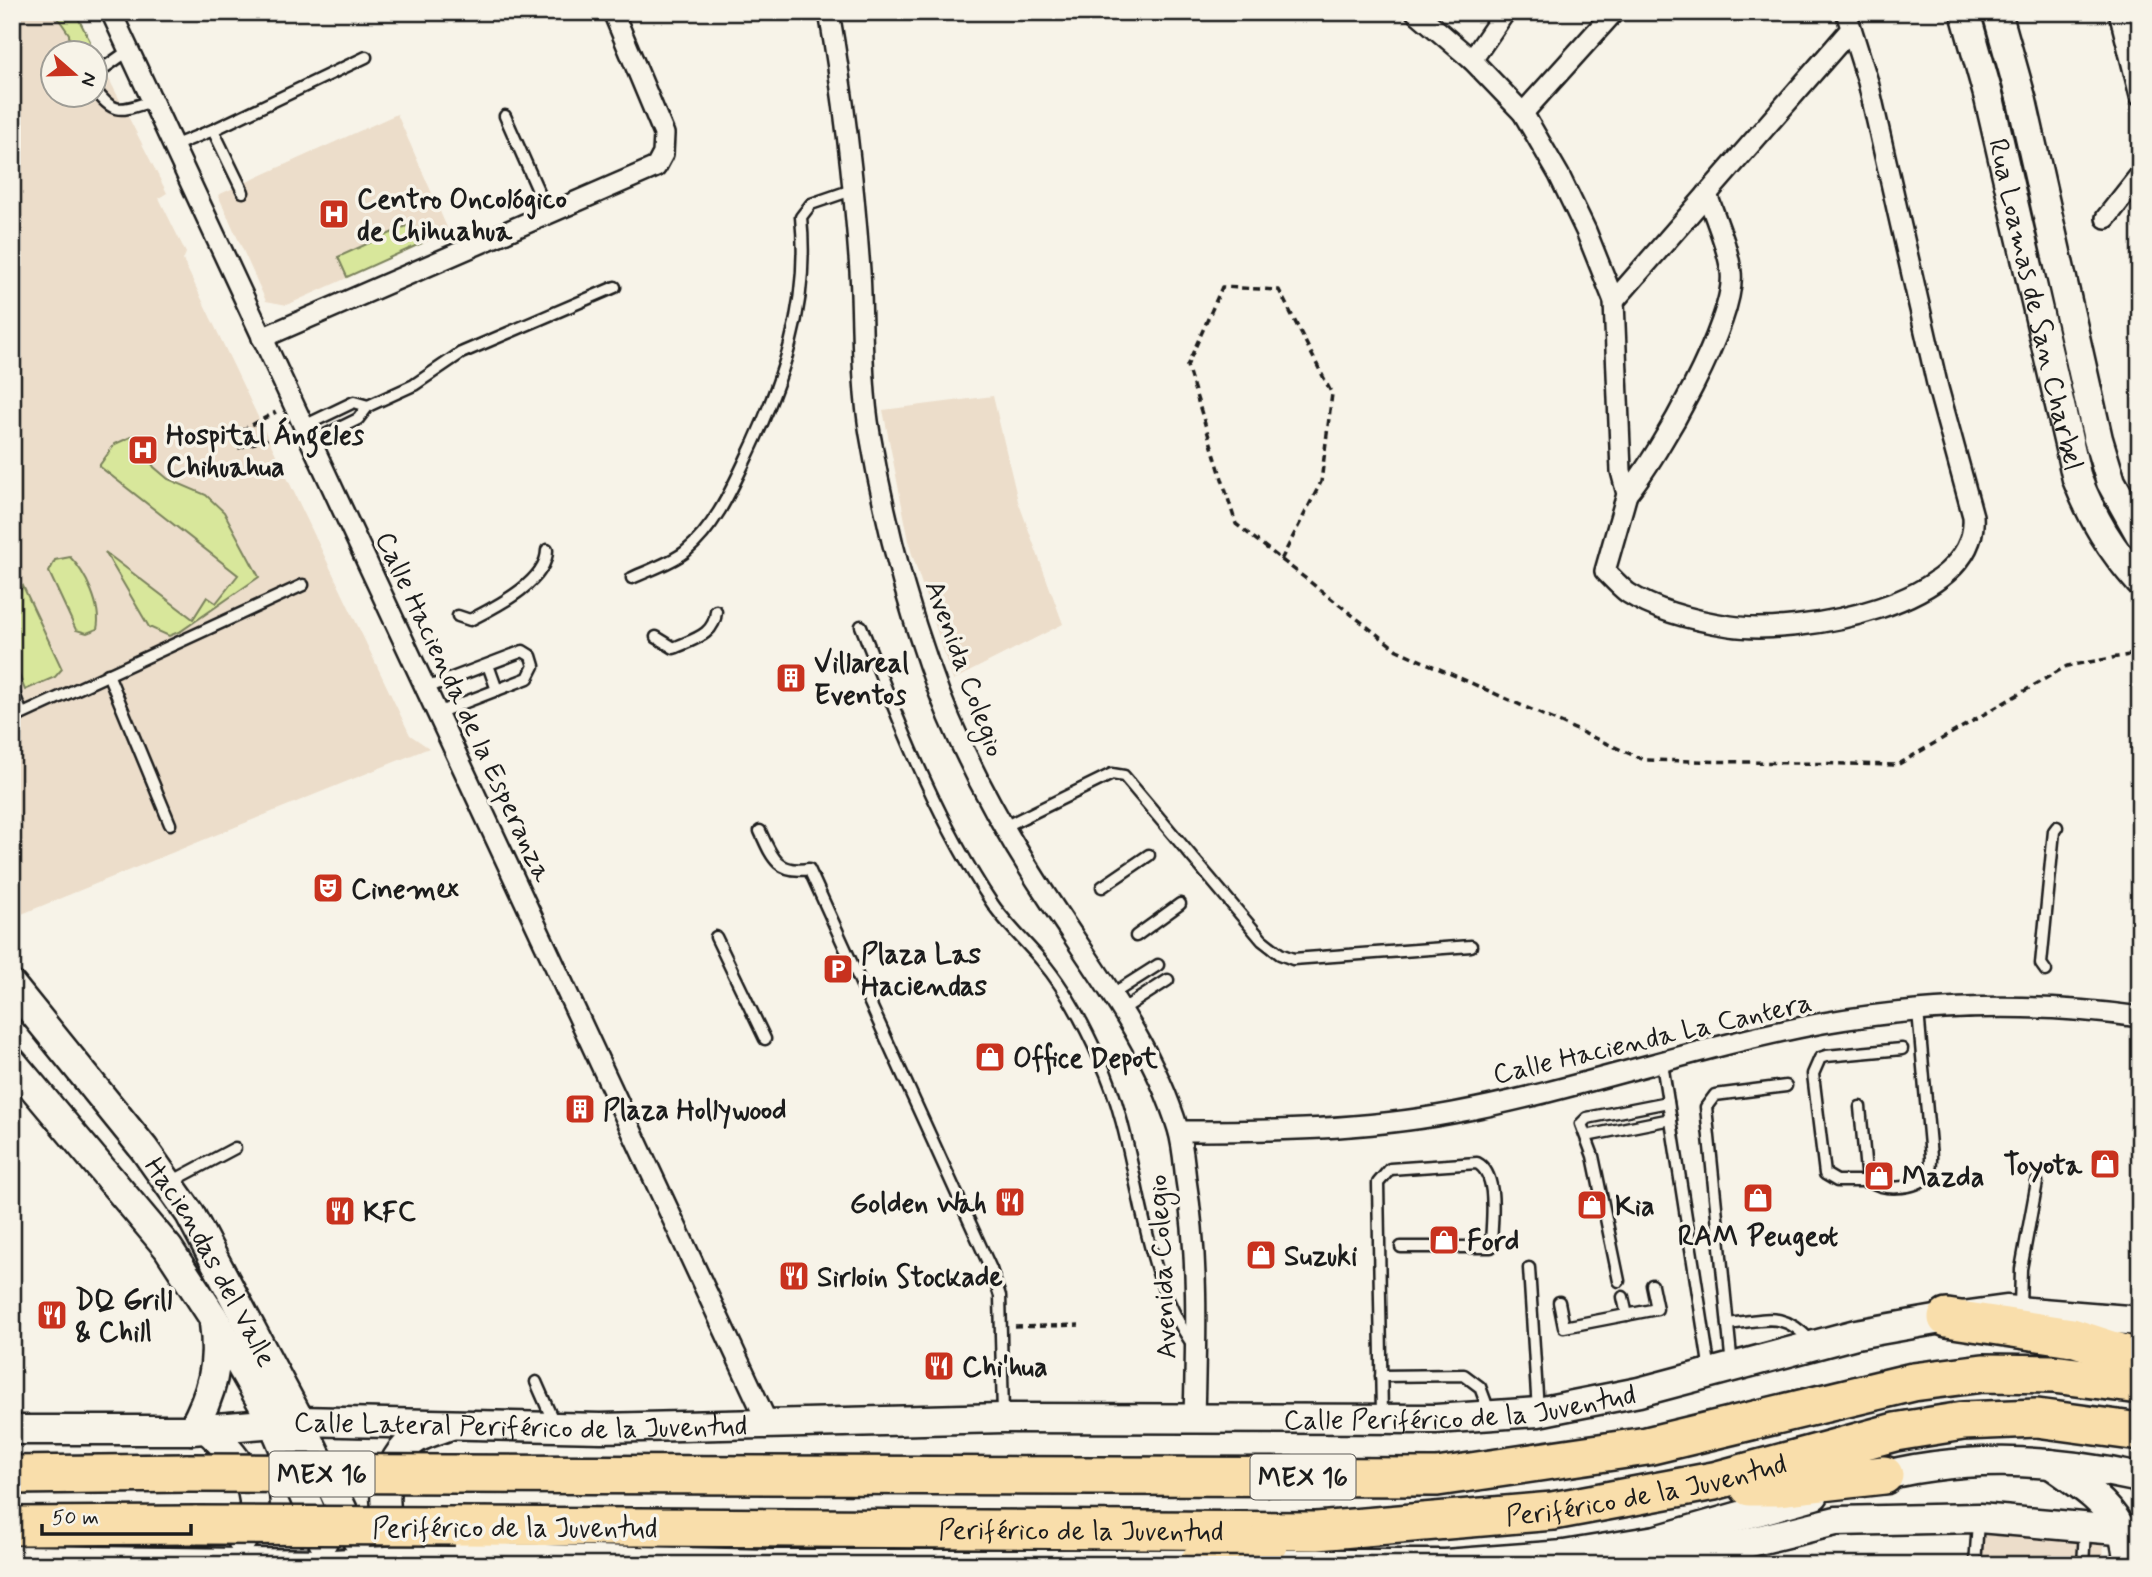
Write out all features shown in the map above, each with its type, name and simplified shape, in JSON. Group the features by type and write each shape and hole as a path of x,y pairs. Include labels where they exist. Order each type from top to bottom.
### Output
{"highway":[{"path":"1947,1318 2072,1338 2140,1359"},
{"name":"Periférico de la Juventud","path":"12,1475 188,1473 1437,1478 1647,1446 1887,1388 1971,1374 2053,1374 2140,1385"},
{"name":"Periférico de la Juventud","path":"12,1526 197,1525 456,1549 1317,1531 1553,1511 1714,1481 1895,1432 1963,1421 2036,1419 2140,1432"},
{"path":"1714,1481 1777,1487 1884,1475"},
{"path":"1199,1562 1317,1531"}],"main road":[{"name":"Rua Loamas de San Charbel","path":"1965,12 1989,98 2077,479 2090,512 2110,549 2140,582"},
{"name":"Rua Loamas de San Charbel","path":"1997,12 2019,90 2098,439 2111,482 2140,534"},
{"name":"Haciendas del Valle","path":"12,986 169,1183 190,1214 244,1343 369,1563"},
{"name":"Haciendas del Valle","path":"12,1062 168,1248 213,1317 244,1343"},
{"name":"Calle Periférico de la Juventud","path":"768,1424 1003,1418 1436,1419 1538,1412 1639,1392 1814,1344 1947,1318 2007,1310 2140,1321"},
{"path":"199,1429 210,1398 216,1367 213,1317"},
{"name":"Calle Lateral Periférico de la Juventud","path":"287,1421 457,1422 556,1426 768,1424"},
{"name":"Haciendas del Valle","path":"287,1421 333,1564"},
{"path":"12,1430 199,1429 287,1421"},
{"path":"457,1422 416,1438 400,1455 389,1480 384,1503 388,1525 414,1547 771,1564 1446,1564 1564,1555 1656,1540 1884,1475 1986,1460 2048,1463 2140,1478"},
{"path":"199,1429 236,1455 249,1478 255,1500 247,1534 236,1549 217,1563"},
{"path":"2048,1463 2133,1526"},
{"path":"1656,1565 1836,1521 1979,1518 2085,1526 2133,1526"},
{"path":"2129,1565 2133,1526"},
{"path":"12,1560 333,1564 369,1563 456,1549"}],"street":[{"name":"Calle Hacienda de la Esperanza","path":"111,12 768,1424"},
{"path":"262,338 656,167 663,154 664,134 613,12"},
{"name":"Avenida Colegio","path":"829,12 852,190 869,431 893,540 928,663 960,745 1004,827 1054,908 1118,1001 1150,1059 1179,1131 1192,1216 1194,1418"},
{"path":"1416,12 1472,60 1523,113 1559,175 1614,301 1621,471 1627,494"},
{"path":"1472,60 1505,12"},
{"path":"1523,113 1614,12"},
{"path":"2119,12 2140,96"},
{"path":"1614,301 1707,194 1849,20"},
{"path":"1707,194 1732,272 1728,303 1705,360 1647,470 1627,494 1605,571 1628,593 1662,608 1732,626 1796,624 1873,613 1913,596 1960,561 1968,551 1975,534 1973,516 1938,388 1868,82 1849,20"},
{"path":"2106,218 2140,175"},
{"name":"Calle Hacienda La Cantera","path":"1179,1131 1313,1130 1386,1124 1455,1113 1823,1023 1918,1021 2007,1006 2094,1010 2140,1017"}],"lane":[{"path":"108,65 128,51"},
{"path":"173,146 213,130 366,57"},
{"path":"108,103 114,109 122,110 152,101"},
{"path":"505,116 548,213"},
{"path":"213,130 243,192"},
{"path":"632,578 685,553 722,509 775,399 798,314 804,248 800,217 811,204 852,190"},
{"path":"308,435 342,427 359,419 368,406 414,385 461,353 615,287"},
{"path":"308,435 334,411 354,402 368,406"},
{"path":"334,411 342,427"},
{"path":"458,616 470,620 506,601 541,572 547,550"},
{"path":"12,689 17,716 303,584"},
{"path":"656,637 661,643 674,648 710,631 715,622 716,611"},
{"path":"861,626 916,763 962,855 1005,921 1043,962 1099,1056 1114,1090 1128,1138 1143,1212 1168,1304 1195,1348"},
{"path":"426,688 523,651 531,656 534,666 528,678 437,713"},
{"path":"488,665 497,690"},
{"path":"108,674 170,824"},
{"path":"1004,827 1112,774 1119,774 1128,777 1262,940 1280,954 1293,959 1471,946"},
{"path":"2046,971 2041,964 2054,831 2057,827"},
{"path":"760,831 776,862 793,871 809,869 991,1269 1000,1296 1003,1418"},
{"path":"1102,887 1149,855"},
{"path":"1136,936 1180,904"},
{"path":"716,937 765,1039"},
{"path":"1118,1001 1158,965"},
{"path":"1118,1001 1168,980"},
{"path":"1902,1049 1820,1058 1813,1074 1825,1174 1838,1181 1870,1181 1884,1187 1914,1185 1924,1179 1930,1170 1918,1021"},
{"path":"1662,1063 1721,1369"},
{"path":"1721,1369 1728,1324 1706,1107 1715,1095 1786,1086"},
{"path":"1619,1281 1593,1156 1580,1129 1587,1118 1668,1102"},
{"path":"1860,1107 1866,1172 1870,1181"},
{"path":"1591,1135 1671,1119"},
{"path":"169,1183 235,1148"},
{"path":"1382,1419 1378,1183 1390,1169 1477,1163 1489,1173 1491,1247 1401,1247"},
{"path":"2020,1312 2021,1269 2036,1182"},
{"path":"1529,1268 1538,1412"},
{"path":"1559,1302 1564,1327 1627,1315 1657,1309 1652,1284"},
{"path":"1623,1297 1627,1315"},
{"path":"1728,1324 1785,1320 1797,1326 1814,1344"},
{"path":"1381,1376 1464,1375 1480,1387 1490,1414"},
{"path":"536,1382 556,1426"},
{"path":"1975,1565 1979,1518"},
{"path":"2084,1565 2085,1526"}],"path":[{"path":"1281,560 1321,482 1332,394 1279,290 1222,287 1187,366 1236,524 1281,560 1397,650 1644,760 1898,765 2067,666 2140,653"},
{"path":"231,436 294,405"},
{"path":"238,448 291,432 308,435"},
{"path":"1001,1327 1079,1325"}],"shaded area":[{"name":"Hospital Ángeles Chihuahua","path":"12,12 75,12 88,38 38,38 38,108 108,108 108,77 167,193 159,198 186,253 183,260 410,735 429,748 12,918"},
{"name":"Centro Oncológico de Chihuahua","path":"397,114 449,232 287,305 266,301 218,195"},
{"path":"993,396 1018,501 1063,624 953,680 911,551 883,410"},
{"path":"1972,1525 2103,1537 2104,1565 1969,1565"}],"green space":[{"path":"54,12 75,12 88,38 69,38"},
{"path":"413,223 422,243 347,277 338,257"},
{"path":"135,435 154,467 168,479 206,495 224,512 259,577 181,631 169,636 149,627 105,552 193,619 207,597 216,603 238,575 99,466 115,444"},
{"path":"70,557 87,581 95,601 97,629 87,633 76,630 49,572 55,560"},
{"path":"23,586 62,669 55,677 25,690 12,657 12,600"}],"place":[{"name":"Centro Oncológico de Chihuahua","path":"334,214"},
{"name":"Hospital Ángeles Chihuahua","path":"143,450"},
{"name":"Villareal Eventos","path":"791,678"},
{"name":"Cinemex","path":"328,888"},
{"name":"Plaza Las Haciendas","path":"838,969"},
{"name":"Office Depot","path":"990,1057"},
{"name":"Plaza Hollywood","path":"580,1109"},
{"name":"Toyota","path":"2105,1164"},
{"name":"Mazda","path":"1879,1176"},
{"name":"RAM Peugeot","path":"1758,1198"},
{"name":"Golden Wah","path":"1010,1202"},
{"name":"Kia","path":"1592,1205"},
{"name":"KFC","path":"340,1211"},
{"name":"Ford","path":"1444,1240"},
{"name":"Suzuki","path":"1261,1255"},
{"name":"Sirloin Stockade","path":"794,1276"},
{"name":"DQ Grill & Chill","path":"52,1315"},
{"name":"Chi'hua","path":"939,1366"}]}
